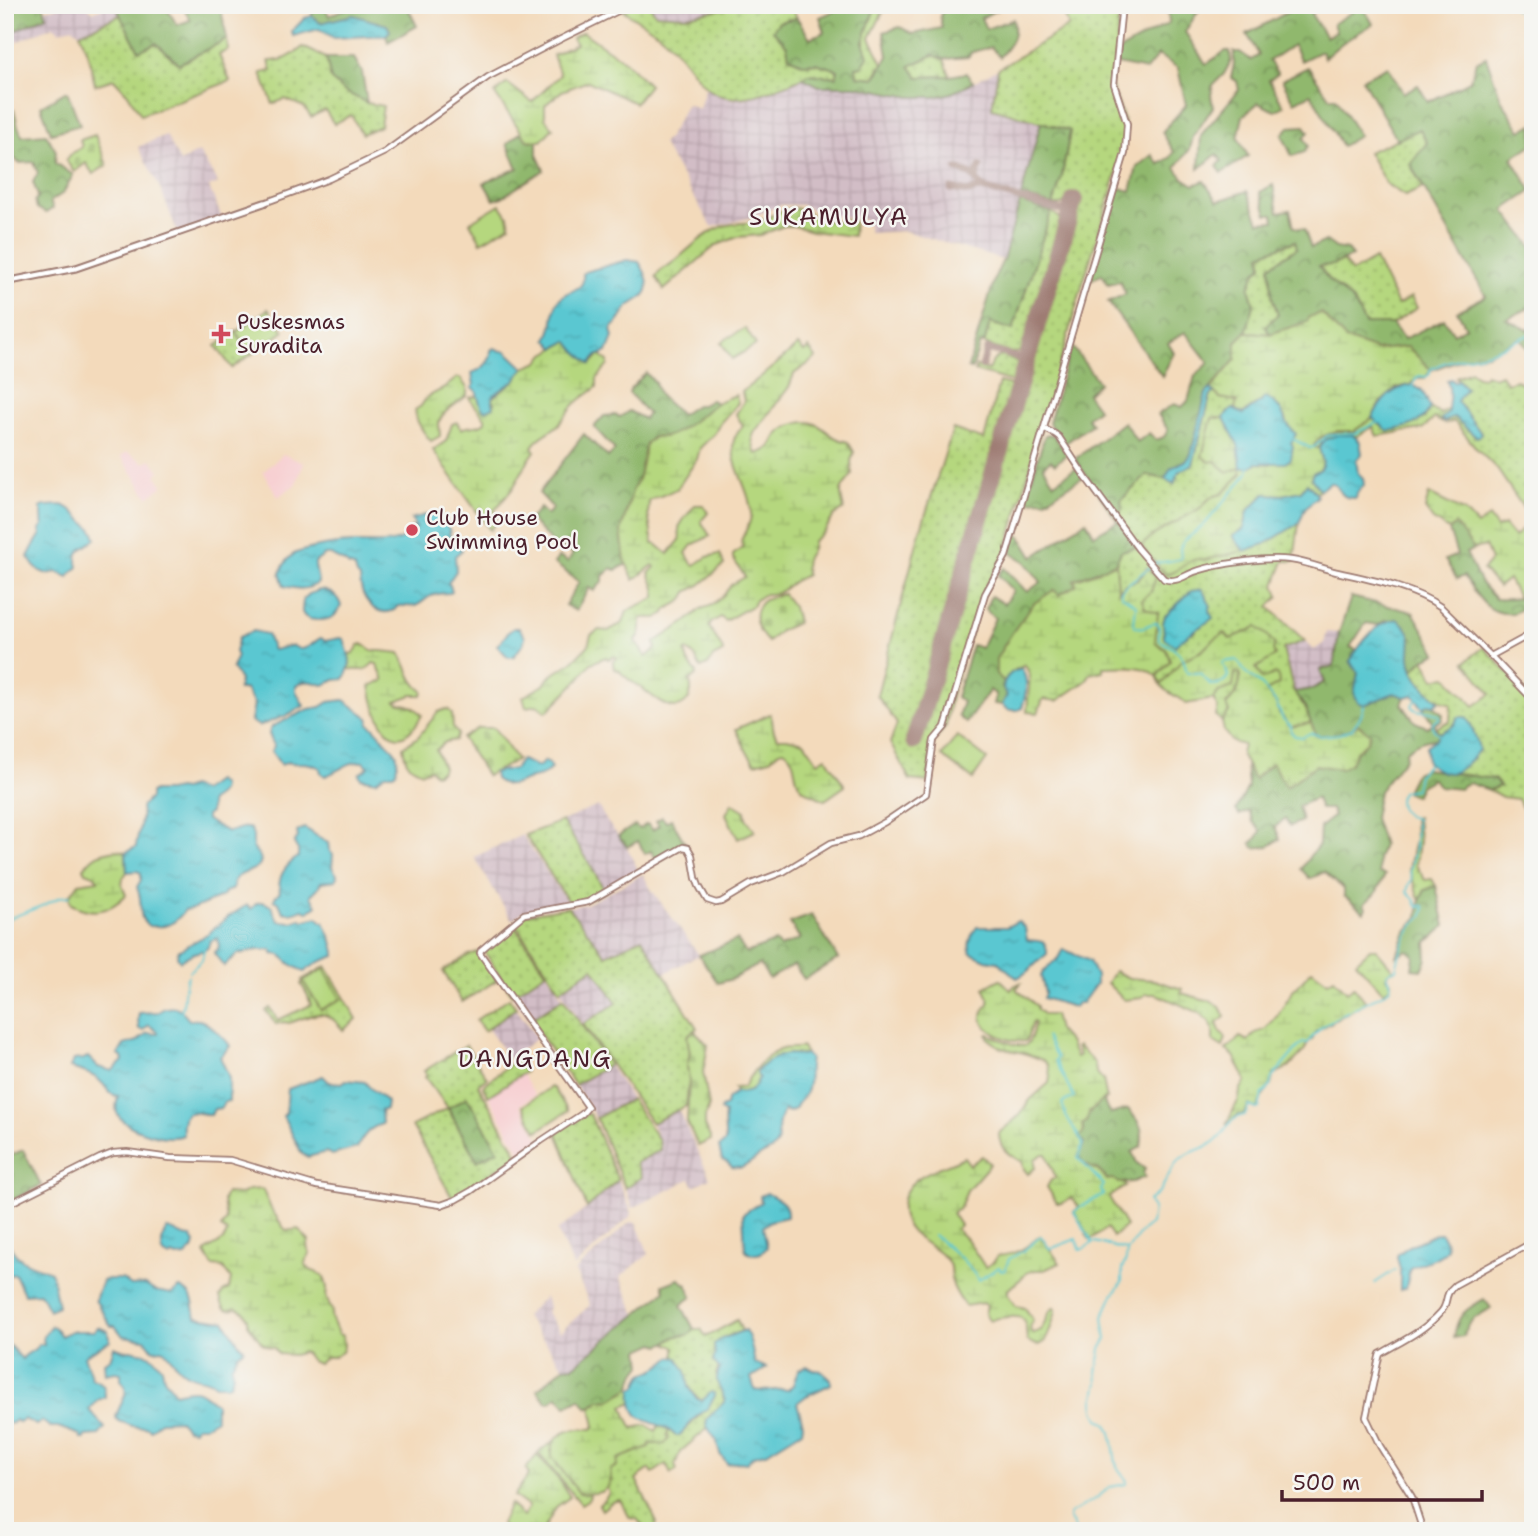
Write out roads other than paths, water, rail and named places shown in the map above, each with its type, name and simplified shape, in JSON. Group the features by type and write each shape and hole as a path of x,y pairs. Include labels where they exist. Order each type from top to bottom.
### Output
{"main road":[{"path":"5,282 76,268 264,203"}],"street":[{"path":"264,203 329,179 385,152 488,77 630,5"},
{"path":"5,1206 100,1158 127,1152 170,1158 230,1160 317,1186 430,1204 446,1204 463,1196 582,1114 588,1107 480,951 524,914 583,903 685,847 691,852 696,878 708,900 712,903 722,902 751,884 783,872 831,843 859,836 926,794 934,740 945,727 985,594 1006,556 1125,153 1127,124 1114,84 1122,5"},
{"path":"1045,429 1059,437 1138,550 1164,579 1173,581 1204,569 1230,563 1291,560 1390,586 1441,607 1533,700"},
{"path":"1491,656 1533,633"},
{"path":"1423,1531 1412,1497 1380,1446 1366,1417 1380,1354 1411,1336 1440,1314 1448,1292 1455,1285 1533,1242"}],"water":[{"path":"353,15 387,25 390,31 386,35 334,38 319,29 293,36 292,31 305,18 312,16 320,23"},
{"path":"627,260 639,262 646,276 647,290 625,310 613,326 613,337 607,352 596,356 591,364 568,341 555,348 547,339 561,297 579,287 585,272"},
{"path":"494,348 506,351 524,368 515,380 494,395 494,407 485,411 481,407 476,390 472,388 472,373 486,364"},
{"path":"1451,379 1454,382 1458,380 1466,388 1457,401 1481,433 1478,437 1454,417 1444,422 1441,419 1448,413 1450,393 1447,381"},
{"path":"1410,385 1421,390 1430,408 1418,422 1388,431 1372,418 1387,397"},
{"path":"1211,389 1214,392 1210,397 1193,464 1179,472 1174,484 1165,479 1171,468 1187,460 1191,454 1206,393"},
{"path":"1265,397 1277,405 1296,434 1291,443 1291,459 1285,463 1257,463 1241,468 1238,445 1224,418 1233,409 1243,414"},
{"path":"1337,435 1353,435 1360,442 1362,454 1356,460 1364,485 1356,498 1344,496 1333,483 1320,490 1311,478 1313,473 1321,469 1323,462 1319,448 1324,440"},
{"path":"1307,483 1317,497 1305,508 1299,523 1265,544 1244,551 1233,536 1244,529 1248,511 1265,494 1283,495 1301,491"},
{"path":"62,505 71,509 88,525 96,538 81,550 77,556 78,567 68,577 57,572 47,574 40,571 28,557 43,526 40,508"},
{"path":"438,512 449,529 450,536 462,550 455,556 456,571 448,583 452,592 450,593 431,596 415,606 398,606 387,612 380,611 374,609 365,598 355,568 331,555 325,555 315,562 318,583 302,589 284,586 280,573 296,553 349,543 396,541 408,535 410,528 417,529 411,519"},
{"path":"1202,589 1211,606 1209,611 1213,618 1175,646 1164,638 1165,616 1191,591"},
{"path":"320,590 334,595 341,606 331,618 307,618 302,612 303,600 309,594"},
{"path":"1397,619 1409,631 1410,663 1424,687 1439,701 1434,705 1429,704 1423,708 1413,695 1405,697 1394,693 1364,705 1358,702 1354,693 1358,673 1350,661 1375,629"},
{"path":"514,628 519,628 525,637 513,657 508,657 497,645"},
{"path":"253,631 267,634 274,650 290,646 302,649 321,638 325,641 344,639 350,659 347,673 344,679 324,685 303,682 296,686 304,706 259,726 251,721 254,704 245,689 238,690 240,680 232,668 237,656 235,652 239,637"},
{"path":"1022,669 1026,693 1022,708 1008,710 1002,705 1007,695 1003,689 1006,678 1014,671"},
{"path":"344,700 369,718 369,724 395,751 396,772 385,774 376,781 361,778 359,774 369,767 364,762 349,764 325,776 320,768 311,764 287,762 281,765 271,751 274,746 269,734 271,727 309,709"},
{"path":"1458,717 1466,717 1468,720 1479,750 1455,772 1442,772 1427,762 1426,746 1454,725"},
{"path":"521,760 538,767 545,761 551,768 542,775 515,785 507,785 495,779 494,772 514,769"},
{"path":"216,781 222,785 221,791 210,801 210,813 206,820 228,832 242,828 251,829 253,848 261,861 256,868 236,878 233,889 225,892 223,896 185,910 170,924 149,926 142,917 137,887 141,873 127,872 126,852 136,847 141,807 154,791 183,790 190,787 202,791"},
{"path":"304,828 328,843 333,855 332,867 337,875 336,880 321,882 311,895 317,905 308,912 302,909 286,913 274,900 280,892 283,872 298,857 294,843 298,837 297,832"},
{"path":"264,902 272,907 279,921 303,921 317,917 324,922 335,956 304,972 281,955 273,954 272,950 238,954 224,966 214,953 219,948 218,938 210,941 205,950 180,961 178,951 208,934 247,905 251,909 257,903"},
{"path":"1018,921 1025,928 1027,940 1044,943 1047,954 1017,978 998,962 971,953 969,946 977,927 1007,927"},
{"path":"1063,949 1089,961 1096,976 1096,984 1082,1003 1077,1003 1074,1007 1043,998 1045,993 1041,976 1057,960"},
{"path":"175,1007 189,1020 200,1020 209,1025 230,1046 220,1057 229,1077 229,1101 224,1102 221,1108 214,1109 211,1115 188,1113 183,1120 183,1135 157,1136 128,1125 117,1113 118,1096 110,1093 95,1077 70,1068 74,1060 88,1057 98,1067 112,1071 123,1061 118,1055 124,1045 138,1041 147,1033 158,1034 149,1025 143,1030 139,1029 139,1013 158,1012"},
{"path":"806,1054 810,1059 805,1094 795,1109 789,1112 784,1110 782,1113 778,1141 774,1147 741,1168 732,1167 722,1160 719,1147 725,1142 725,1113 721,1108 726,1106 727,1100 736,1092 753,1089 759,1078 757,1071 777,1057"},
{"path":"323,1076 329,1082 365,1082 387,1102 386,1109 381,1111 382,1124 367,1133 357,1148 332,1155 326,1152 308,1157 302,1154 283,1116 286,1113 288,1089"},
{"path":"767,1193 784,1204 787,1217 770,1221 763,1227 767,1247 754,1254 745,1249 743,1214 761,1202 760,1196"},
{"path":"167,1229 191,1237 195,1243 193,1250 186,1256 170,1257 164,1254 162,1242"},
{"path":"1441,1233 1447,1249 1410,1268 1406,1288 1400,1290 1398,1254"},
{"path":"5,1236 18,1256 51,1272 58,1306 49,1310 40,1293 24,1294 15,1274 5,1276"},
{"path":"122,1279 131,1286 145,1285 155,1291 172,1294 180,1288 191,1297 196,1317 224,1321 244,1348 231,1367 233,1375 230,1384 219,1385 189,1375 180,1369 163,1349 153,1350 145,1339 123,1336 115,1326 111,1326 95,1300 102,1281"},
{"path":"51,1326 61,1336 71,1331 94,1331 98,1327 108,1331 110,1341 84,1356 92,1379 101,1383 105,1390 105,1397 89,1410 105,1428 99,1435 81,1439 80,1435 50,1427 42,1421 36,1425 24,1419 5,1424 5,1341 22,1359 39,1344 44,1345 43,1336"},
{"path":"745,1330 755,1363 767,1368 751,1378 755,1390 788,1390 793,1385 798,1370 807,1366 822,1371 831,1379 831,1384 797,1403 803,1424 802,1431 768,1452 753,1456 747,1463 727,1464 706,1425 707,1419 725,1401 717,1381 720,1369 713,1361 714,1345 719,1340"},
{"path":"114,1347 145,1353 154,1358 175,1393 197,1391 216,1404 216,1419 204,1426 196,1426 194,1430 187,1429 179,1420 160,1421 151,1430 120,1422 116,1418 126,1389 121,1373 105,1374 104,1362 110,1359"},
{"path":"671,1357 678,1358 686,1371 689,1387 697,1399 702,1401 711,1392 715,1396 707,1409 676,1436 639,1416 634,1411 632,1402 632,1389 637,1386 643,1374 653,1371"}],"waterway":[{"path":"1511,5 1521,11 1533,9"},
{"path":"1413,387 1416,378 1426,377 1430,370 1437,366 1492,351 1533,333"},
{"path":"1293,439 1310,448 1327,436 1356,433 1380,421"},
{"path":"1154,564 1181,558 1180,548 1183,542 1205,524 1248,473 1249,467"},
{"path":"1150,567 1125,586 1121,595 1136,605 1135,626 1141,628 1157,623 1159,640 1180,654 1187,673 1200,673 1211,685 1218,684 1228,676 1223,662 1237,660 1245,672 1262,685 1276,703 1295,736 1303,737 1310,733 1321,736 1339,734 1352,729 1364,706"},
{"path":"1416,700 1412,705 1414,709 1440,716 1432,726 1439,734"},
{"path":"1076,1531 1069,1518 1070,1514 1110,1487 1126,1484 1127,1481 1117,1466 1111,1432 1099,1419 1094,1401 1101,1349 1106,1340 1103,1317 1122,1282 1127,1251 1141,1232 1151,1224 1153,1209 1148,1201 1160,1190 1182,1157 1217,1140 1232,1121 1245,1115 1249,1106 1259,1108 1262,1095 1270,1087 1272,1078 1300,1045 1308,1043 1320,1028 1389,989 1391,983 1387,974 1396,969 1407,936 1424,910 1424,906 1417,906 1407,892 1412,880 1410,871 1415,848 1416,819 1403,812 1399,800 1403,791 1415,789 1418,775 1428,764"},
{"path":"5,920 60,897 70,896"},
{"path":"189,972 202,960 204,950"},
{"path":"181,1012 188,976"},
{"path":"1046,1037 1074,1097 1062,1103 1066,1116 1083,1143 1078,1158 1104,1185 1101,1189 1103,1195 1074,1212 1092,1242"},
{"path":"934,1235 963,1260 979,1280 999,1267 1001,1271 1005,1270 1009,1259 1041,1236 1050,1249 1076,1239 1081,1250 1095,1242 1126,1250"},
{"path":"1375,1283 1395,1270"}],"place":[{"name":"Puskesmas Suradita","path":"221,334"},
{"name":"Club House Swimming Pool","path":"412,530"}],"district":[{"name":"SUKAMULYA","path":"829,217"},
{"name":"DANGDANG","path":"535,1059"}]}
